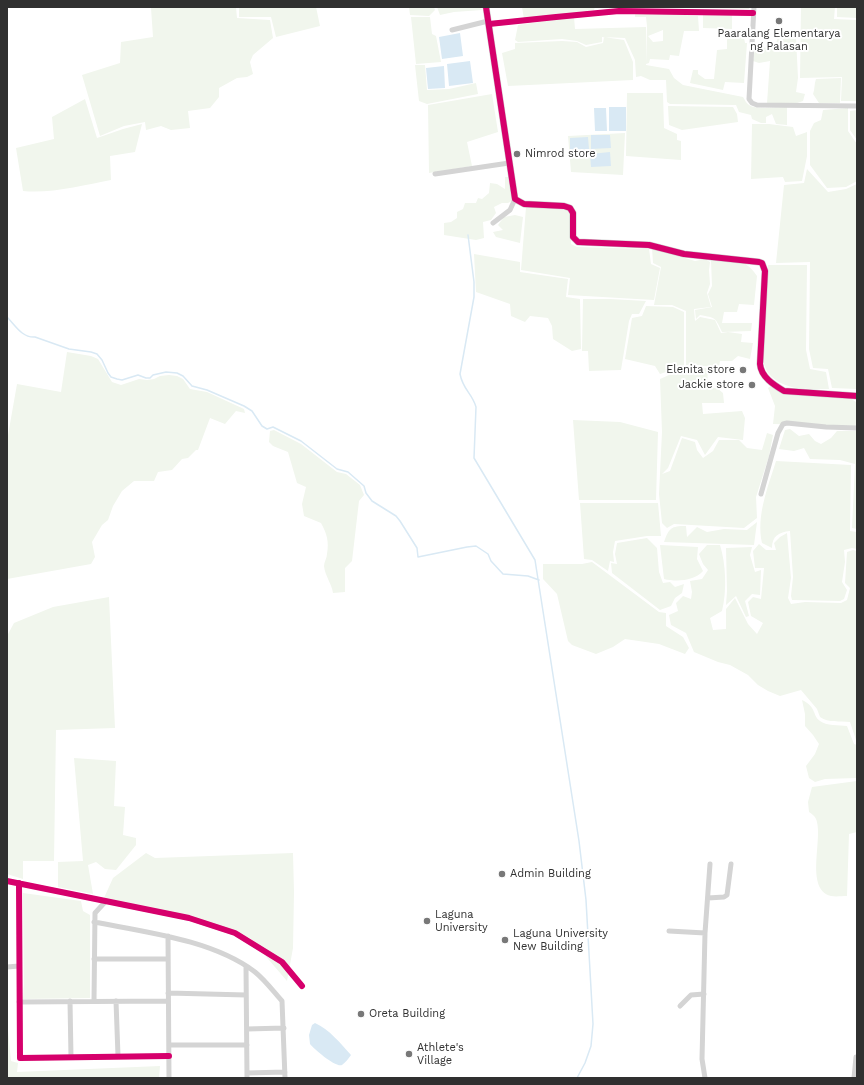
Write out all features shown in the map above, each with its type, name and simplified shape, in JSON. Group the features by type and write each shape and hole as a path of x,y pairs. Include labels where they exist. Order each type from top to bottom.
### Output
{"street":[{"path":"486,7 497,88 515,198 510,210 493,223"},
{"path":"452,30 489,23 556,17 618,9 642,11 753,10 749,99 752,103 757,105 857,106"},
{"path":"435,174 509,163"},
{"path":"515,198 524,204 564,206 570,208 573,214 572,237 578,242 649,245 684,254 760,262 764,271 760,364 763,375 784,391 857,396"},
{"path":"761,494 778,433 783,424 787,423 826,427 857,428"},
{"path":"705,1078 702,1059 704,933 710,864"},
{"path":"708,898 724,897 727,895 731,864"},
{"path":"7,881 189,918 235,933 282,962 302,986"},
{"path":"19,883 20,1058 168,1056"},
{"path":"94,1001 95,913 106,901"},
{"path":"94,922 168,936 208,947 246,966 255,972 282,1001 285,1075 247,1075 246,966"},
{"path":"669,931 704,933"},
{"path":"168,936 169,1078"},
{"path":"94,959 168,959"},
{"path":"7,968 19,966"},
{"path":"168,993 246,995"},
{"path":"680,1006 691,995 704,994"},
{"path":"70,1001 71,1057"},
{"path":"116,1001 118,1056"},
{"path":"19,1002 168,1001"},
{"path":"247,1029 284,1028"},
{"path":"169,1044 247,1046"},
{"path":"854,1078 856,1056"}],"shaded area":[{"path":"236,7 237,18 270,20 273,38 253,55 250,62 253,74 247,77 237,78 219,88 219,97 210,108 188,111 190,128 171,130 161,126 146,130 145,122 124,126 100,136 82,75 120,63 121,42 153,37 151,8"},
{"path":"239,7 316,7 320,26 276,37 271,17 239,17"},
{"path":"409,7 434,7 435,10 429,16 410,15"},
{"path":"437,7 481,7 482,10 454,12 440,15"},
{"path":"522,7 595,7 594,10 524,19"},
{"path":"651,7 749,7 749,9"},
{"path":"801,7 835,7 834,19 857,20 857,101 841,101 842,77 800,78"},
{"path":"837,7 857,7 857,18 837,17"},
{"path":"647,12 698,16 699,31 684,31 679,56 670,55 669,60 650,59 649,63 646,64 646,17 635,17 635,13","holes":["663,30 663,41 653,42 648,36"]},
{"path":"703,13 732,13 732,29 703,28"},
{"path":"411,17 430,17 432,34 436,36 441,62 416,64"},
{"path":"574,17 575,29 646,27 646,65 669,69 674,78 683,85 743,97 752,107 787,107 787,125 776,124 772,114 766,117 766,123 761,123 752,119 751,115 739,112 736,105 670,104 667,102 666,80 650,80 641,76 636,77 635,60 625,38 602,37 602,42 586,45 577,41 562,39 518,42 515,40 518,25"},
{"path":"743,32 745,43 747,43 744,83 725,82 723,90 690,83 693,70 698,70 698,74 705,79 714,79 717,50 727,49 727,35"},
{"path":"460,33 463,56 442,59 439,37"},
{"path":"604,37 624,40 633,62 633,80 508,86 502,53 515,49 515,43 562,41 577,42 586,47 603,43"},
{"path":"778,37 796,38 798,78 796,92 805,94 803,101 794,104 767,103 770,61 759,63 753,61 755,48 775,47"},
{"path":"470,61 473,83 449,86 447,64"},
{"path":"415,65 425,65 427,90 449,89 476,83 478,94 427,104 419,101"},
{"path":"444,66 445,88 428,89 426,68"},
{"path":"841,78 840,103 819,103 813,94 816,79"},
{"path":"627,93 663,93 664,128 677,134 677,140 681,141 681,160 626,156"},
{"path":"492,94 498,132 467,142 472,166 429,173 428,105"},
{"path":"85,99 97,138 142,124 135,152 110,156 111,180 56,190 33,192 23,191 16,148 54,139 52,117"},
{"path":"668,106 733,107 737,114 738,122 682,130 669,125"},
{"path":"609,107 626,107 626,131 609,131"},
{"path":"594,108 606,108 607,131 595,131"},
{"path":"848,108 848,131 857,144 857,181 846,187 827,188 810,165 810,131 814,123 821,120 823,110"},
{"path":"857,110 857,140 850,130 850,111"},
{"path":"752,124 769,124 793,127 796,136 807,132 807,156 802,181 785,182 783,177 751,179"},
{"path":"625,133 623,175 571,172 568,136"},
{"path":"591,135 610,135 611,148 591,149"},
{"path":"588,137 589,149 570,150 570,138"},
{"path":"610,152 611,166 591,167 590,154"},
{"path":"807,169 828,192 846,189 857,184 857,389 832,388 828,369 813,368 809,349 810,262 776,263 784,185 804,183"},
{"path":"505,177 508,177 512,201 502,203 494,207 496,213 491,220 483,222 484,238 476,240 444,235 444,223 451,222 457,218 457,212 463,209 465,203 476,203 478,198 482,199 489,193 490,183 497,184 505,189"},
{"path":"526,207 568,210 571,214 571,244 577,247 649,249 651,264 660,268 654,300 568,295 570,278 521,270"},
{"path":"515,215 523,217 520,243 496,237 493,232 503,230 498,225 504,217"},
{"path":"652,248 695,261 705,259 710,262 710,284 707,293 711,307 694,309 695,321 700,317 715,320 721,333 728,332 742,334 741,342 753,343 750,359 738,356 732,361 720,361 719,367 686,365 686,311 672,305 654,305 661,267 653,263"},
{"path":"474,254 520,262 520,272 568,279 566,297 580,299 581,349 572,351 553,339 552,326 548,318 530,316 525,322 511,316 510,304 476,292"},
{"path":"711,260 732,260 743,263 748,266 757,276 754,305 739,304 737,312 724,312 722,323 752,323 751,331 722,332 716,321 712,318 700,315 696,319 695,310 712,307 708,294 712,286"},
{"path":"768,265 807,265 806,350 810,369 826,372 829,389 805,389 782,384 775,380 767,371 763,362"},
{"path":"583,299 646,301 639,314 632,314 629,321 621,370 589,371 588,351 582,351"},
{"path":"646,306 673,307 684,312 684,366 660,374 655,366 625,359 632,318 642,316"},
{"path":"67,352 91,356 98,359 112,382 121,385 139,379 147,380 169,375 177,376 183,379 190,389 207,392 244,409 245,413 236,411 225,424 210,418 198,450 196,450 188,458 182,459 172,470 158,472 154,481 134,481 122,491 113,506 108,520 102,525 92,542 95,557 91,564 7,579 7,441 17,384 61,392"},
{"path":"687,367 708,368 707,388 717,388 723,393 724,403 702,403 703,414 742,411 745,418 743,440 718,437 705,455 697,440 681,436 668,468 662,474 670,471 682,438 695,442 697,450 703,458 713,451 719,440 739,440 747,448 762,450 767,433 773,435 769,456 756,497 757,518 744,528 674,524 667,528 662,523 659,494 662,432 660,379"},
{"path":"771,386 850,398 856,402 857,426 773,424 775,406 768,388"},
{"path":"573,420 620,422 658,432 656,500 579,500"},
{"path":"790,429 799,436 809,434 815,441 821,444 831,438 837,431 857,431 857,529 852,528 855,464 840,460 810,459 804,448 794,451 779,449 785,430"},
{"path":"274,430 301,444 337,472 346,474 360,485 364,495 359,501 352,561 345,568 345,592 333,593 324,566 328,549 326,534 321,523 304,516 302,504 306,487 297,483 288,452 273,446 269,442 270,431"},
{"path":"776,461 851,465 850,531 857,532 857,549 852,548 844,550 845,562 842,582 847,590 844,599 840,601 792,600 793,577 790,531 777,535 773,540 772,548 762,543 762,512 766,491"},
{"path":"580,503 658,503 661,536 647,536 615,541 613,552 614,562 610,561 608,571 592,560 584,559"},
{"path":"757,522 754,545 664,542 669,531 674,527 686,526 687,537 697,527 707,532 724,529 747,530"},
{"path":"787,533 791,578 788,598 791,604 805,602 841,603 847,600 850,588 845,583 847,552 853,550 857,551 857,743 850,722 823,719 820,717 817,709 801,690 780,696 768,691 758,685 748,675 730,665 718,662 694,652 686,633 671,625 669,615 678,611 676,603 683,596 691,599 692,592 690,581 702,579 708,570 703,564 699,554 707,545 720,545 725,569 725,595 722,611 710,618 713,630 726,629 726,609 735,598 748,624 757,634 763,623 751,616 748,602 753,597 761,599 764,568 755,568 753,551 759,544 766,550 776,550 774,543"},
{"path":"647,538 657,548 659,572 663,583 670,582 675,587 684,584 682,593 675,598 671,606 660,610 612,573 611,563 617,564 615,554 617,543"},
{"path":"660,545 698,547 697,559 703,571 690,579 664,579"},
{"path":"752,547 750,555 755,572 761,570 760,595 752,594 745,601 749,616 746,617 736,596 726,605 726,548"},
{"path":"592,562 659,612 666,613 666,626 683,637 689,648 685,654 659,644 625,639 613,647 596,654 572,645 568,641 557,594 543,579 543,564 582,564"},
{"path":"109,597 115,728 56,730 54,861 23,861 23,879 7,874 7,636 14,623 53,607"},
{"path":"802,700 810,705 818,719 823,723 829,725 847,726 854,744 857,745 857,778 825,779 815,782 809,778 806,766 815,754 819,744 805,726 805,714"},
{"path":"74,758 116,761 114,806 125,807 123,835 136,838 136,845 116,870 105,869 96,862 88,865 93,894 58,887 58,862 83,861"},
{"path":"857,781 857,832 849,834 847,896 831,896 823,891 818,884 816,862 818,827 816,818 809,812 808,802 812,787"},
{"path":"146,853 155,858 293,853 293,948 287,981 250,938 192,916 104,898 113,878"},
{"path":"23,893 81,901 83,911 90,915 90,998 23,999"},
{"path":"7,1020 11,1061 18,1063 17,1072 160,1066 159,1078 7,1078"},
{"path":"315,1023 330,1033 351,1055 342,1065 335,1064 330,1061 310,1044 309,1035 312,1025"}],"waterway":[{"path":"468,235 474,282 474,297 460,374 463,384 476,407 474,458 535,560 579,841 586,900 593,1024 591,1046 585,1063 577,1078"},
{"path":"7,317 19,330 30,337 35,337 69,349 97,354 111,377 122,380 138,375 150,378 153,375 166,372 177,373 183,376 192,386 207,390 244,406 252,411 262,426 267,429 273,427 301,441 337,469 348,472 364,486 366,493 372,501 396,516 417,548 418,557 476,546 488,554 491,561 503,574 528,576 539,580"}],"cycle path":[{"path":"486,7 515,199 524,204 564,206 570,208 573,213 573,237 578,242 649,245 684,254 762,263 765,271 760,364 765,377 784,391 857,396"},
{"path":"489,24 619,11 753,13"},
{"path":"7,881 189,918 235,933 282,962 302,986"},
{"path":"19,883 20,1058 169,1056"}],"place":[{"name":"Paaralang Elementarya ng Palasan","path":"779,21"},
{"name":"Nimrod store","path":"517,154"},
{"name":"Elenita store","path":"743,370"},
{"name":"Jackie store","path":"752,385"},
{"name":"Admin Building","path":"502,874"},
{"name":"Laguna University","path":"427,921"},
{"name":"Laguna University New Building","path":"505,940"},
{"name":"Oreta Building","path":"361,1014"},
{"name":"Athlete's Village","path":"409,1054"}]}
